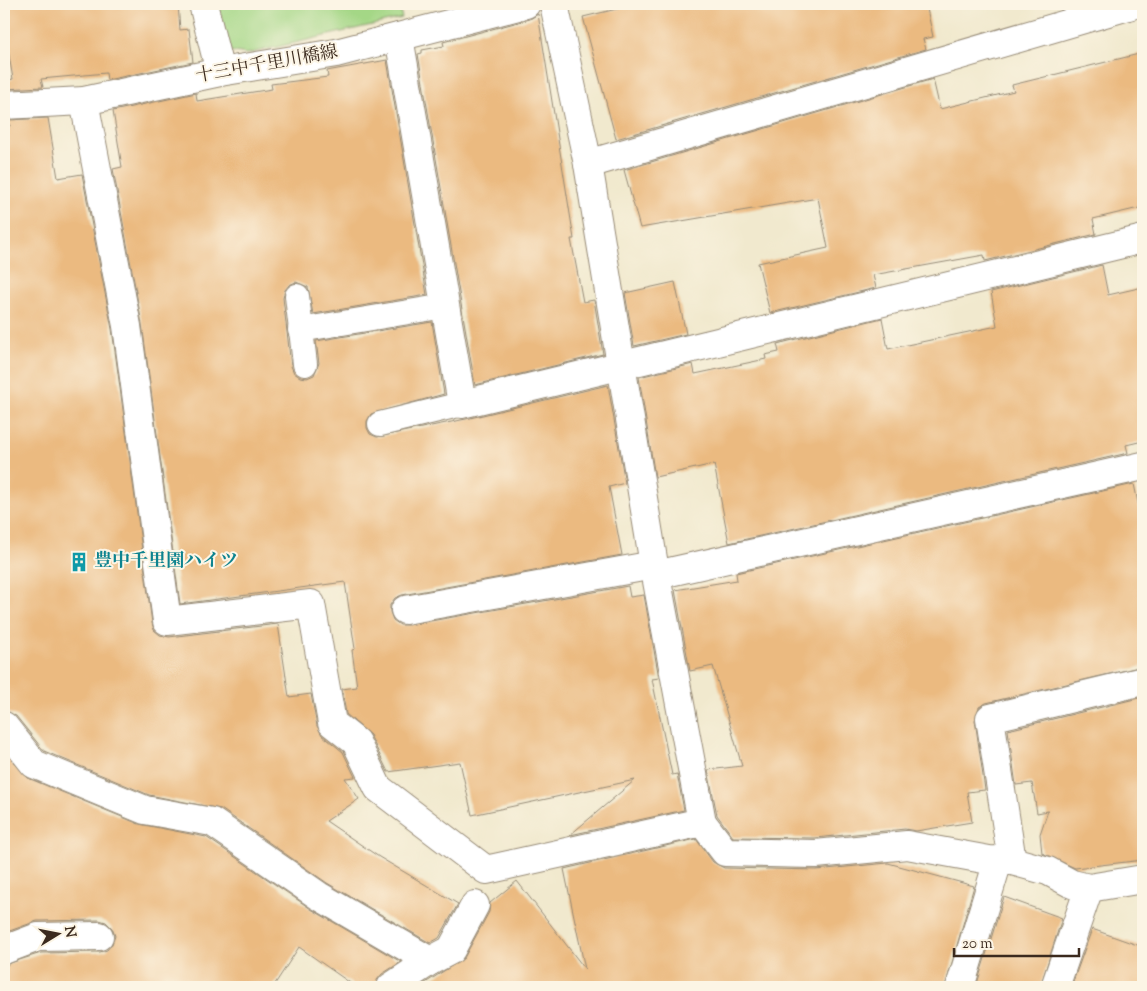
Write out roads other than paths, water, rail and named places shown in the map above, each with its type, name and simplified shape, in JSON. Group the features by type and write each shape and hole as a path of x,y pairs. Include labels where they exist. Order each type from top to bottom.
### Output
{"street":[{"path":"203,4 220,72"},
{"name":"十三中千里川橋線","path":"4,105 84,101 220,72 336,53 524,4"},
{"path":"554,4 588,164 655,570 702,822 725,852 816,854 907,845 1005,861 1048,871 1072,884 1089,888 1143,879"},
{"path":"588,164 1136,4"},
{"path":"399,37 462,404 1143,239"},
{"path":"84,101 127,326 167,621 311,604 332,724 356,742 378,788 486,870 702,822"},
{"path":"405,610 655,570 1143,466"},
{"path":"960,987 1005,861 990,718 1143,681"},
{"path":"4,726 34,764 145,810 212,822 319,896 430,961"},
{"path":"1055,987 1089,888"},
{"path":"391,987 430,961 451,950 475,905"},
{"path":"4,950 38,937 99,936"}],"lane":[{"path":"297,296 305,364"},
{"path":"300,330 445,306"},
{"path":"380,424 462,404"}],"place":[{"name":"豊中千里園ハイツ","path":"79,562"}]}
